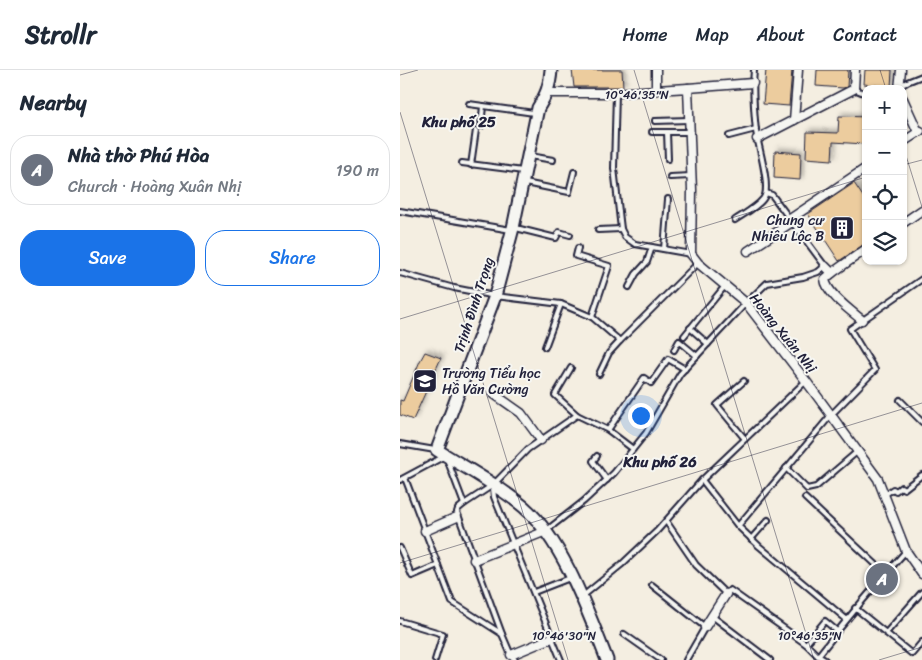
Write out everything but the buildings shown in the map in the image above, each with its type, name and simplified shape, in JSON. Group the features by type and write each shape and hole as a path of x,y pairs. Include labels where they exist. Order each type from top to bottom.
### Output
{"street":[{"name":"Trịnh Đình Trọng","path":"441,453 495,296 513,229 536,113 547,93 551,70"},
{"path":"656,70 656,90"},
{"path":"794,120 798,70"},
{"path":"757,139 854,89 855,70"},
{"path":"898,85 901,70"},
{"path":"547,93 616,93 753,83"},
{"path":"688,88 692,176 691,254"},
{"path":"907,107 920,131 907,139"},
{"path":"748,251 862,173"},
{"path":"907,220 922,210"},
{"path":"862,252 825,279 826,284 842,304 862,320"},
{"name":"Hoàng Xuân Nhị","path":"691,254 698,263 746,304 858,451 878,479 906,551 922,574"},
{"path":"825,266 832,273"},
{"path":"494,394 521,413 541,440"},
{"path":"441,453 524,507 546,531 582,597 607,660"},
{"path":"425,531 457,517"},
{"path":"474,560 546,531"},
{"path":"705,627 726,594"},
{"path":"513,658 552,638"}],"lane":[{"path":"736,220 764,199 766,193 765,175 756,129 754,70"},
{"path":"902,85 922,76"},
{"path":"854,89 862,92"},
{"path":"616,93 614,168 621,229 625,237 634,244 691,254"},
{"path":"469,104 536,113"},
{"path":"481,126 483,106"},
{"path":"655,121 689,120"},
{"path":"728,136 756,129"},
{"path":"471,164 476,130"},
{"path":"652,132 690,132"},
{"path":"667,132 668,159"},
{"path":"528,156 553,160"},
{"path":"462,163 524,177 569,192 574,172"},
{"path":"670,176 692,176"},
{"path":"546,531 614,474 646,433 685,369 767,283 803,277 818,272 825,266 772,195 766,193"},
{"path":"664,249 668,199"},
{"path":"400,212 513,229 556,238 559,232 570,234"},
{"path":"598,230 621,229"},
{"path":"629,287 636,274 647,262 652,247"},
{"path":"578,248 576,256 609,266 592,318"},
{"path":"599,374 609,353 698,263"},
{"path":"400,273 454,288 495,296 562,304 592,318 620,341"},
{"path":"738,526 831,415 875,370 850,329 922,279"},
{"path":"684,336 725,286"},
{"path":"545,347 562,304"},
{"path":"690,328 708,344"},
{"path":"674,350 680,341 697,356"},
{"path":"608,430 644,378 651,383 668,359 685,369"},
{"path":"571,368 555,395 577,414 608,430 633,449"},
{"path":"744,381 717,405 745,439"},
{"path":"582,597 622,565 666,521 702,480 806,381"},
{"path":"900,400 922,422"},
{"path":"513,658 457,517 458,509 492,485 528,449 577,414"},
{"path":"400,444 441,453"},
{"path":"786,468 807,489 816,488 858,451"},
{"path":"441,453 402,479 425,531 452,602 502,634"},
{"path":"441,453 464,504"},
{"path":"597,456 593,461 607,480"},
{"path":"884,495 893,489 896,491 901,487 904,489 922,475"},
{"path":"702,480 738,526 751,539 846,619"},
{"path":"492,485 494,497 561,660"},
{"path":"805,498 885,573"},
{"path":"751,539 768,520"},
{"path":"666,521 696,566 726,594 730,590 806,644 825,660"},
{"path":"400,548 412,576 438,566"},
{"path":"818,656 846,619 906,551"},
{"path":"534,592 572,577"},
{"path":"652,585 705,627 686,660"},
{"path":"886,633 922,592"},
{"path":"856,608 912,654 922,642"},
{"path":"712,616 770,660"},
{"path":"400,621 443,634 435,660"},
{"path":"806,644 825,621 837,631"},
{"path":"624,634 660,660"}],"place":[{"name":"Chung cư Nhiêu Lộc B","path":"842,228"},
{"name":"Trường Tiểu học Hồ Văn Cường","path":"425,381"},
{"name":"Nhà thờ Phú Hòa","path":"882,579"}],"district":[{"name":"Khu phố 25","path":"459,122"},
{"name":"Khu phố 26","path":"660,462"}]}
